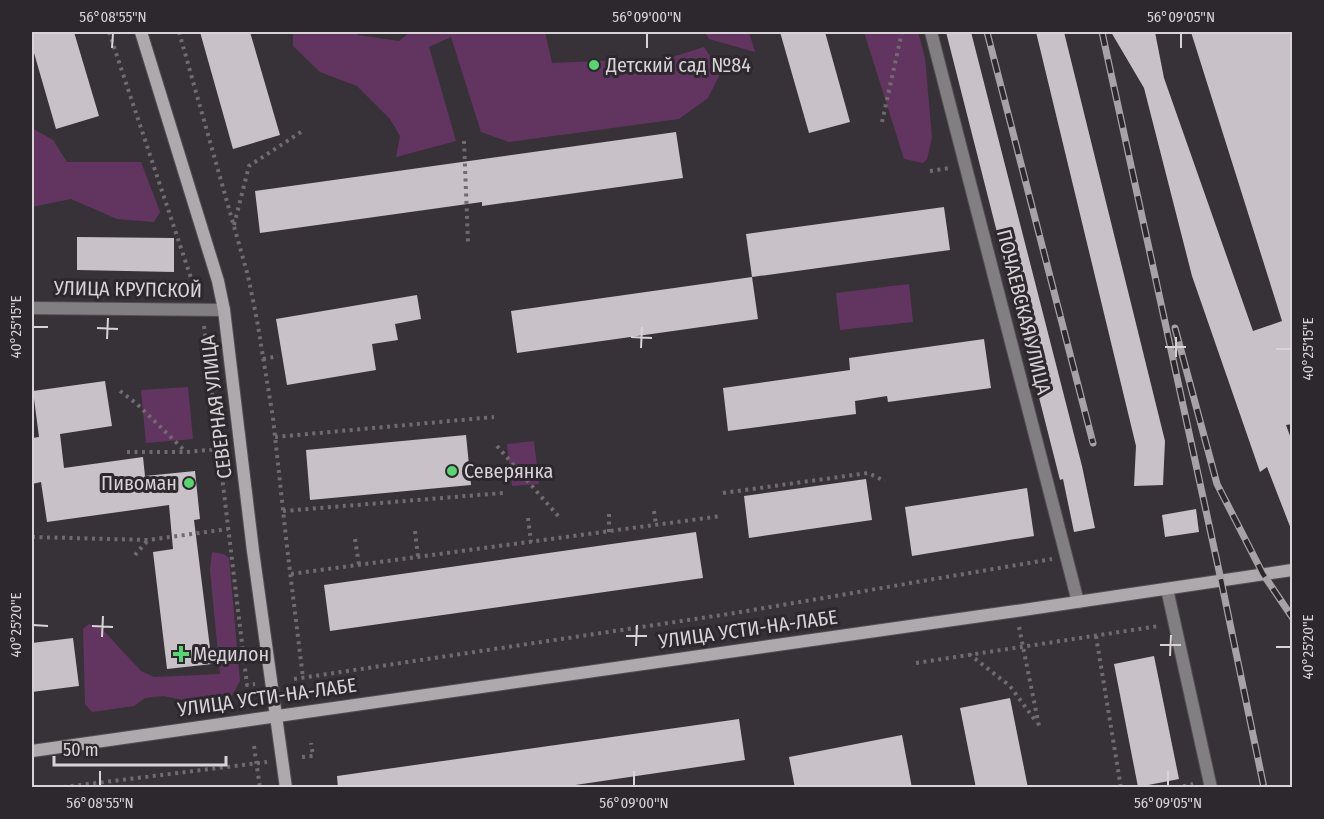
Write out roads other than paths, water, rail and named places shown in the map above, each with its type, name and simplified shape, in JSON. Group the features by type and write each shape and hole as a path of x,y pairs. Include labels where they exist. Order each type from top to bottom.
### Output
{"street":[{"name":"СЕВЕРНАЯ УЛИЦА","path":"141,32 218,281 224,310 253,551 286,788"},
{"name":"ПОЧАЕВСКАЯ УЛИЦА","path":"931,32 1078,602"},
{"name":"УЛИЦА КРУПСКОЙ","path":"32,308 224,310"},
{"name":"УЛИЦА УСТИ-НА-ЛАБЕ","path":"32,751 1293,570"},
{"path":"1167,589 1211,788"}],"railway":[{"path":"987,32 1093,443"},
{"path":"1102,32 1264,788"},
{"path":"1175,328 1217,484 1263,574 1292,617"}],"place":[{"name":"Детский сад №84","path":"594,65"},
{"name":"Северянка","path":"452,471"},
{"name":"Пивоман","path":"189,483"},
{"name":"Медилон","path":"181,654"}]}
